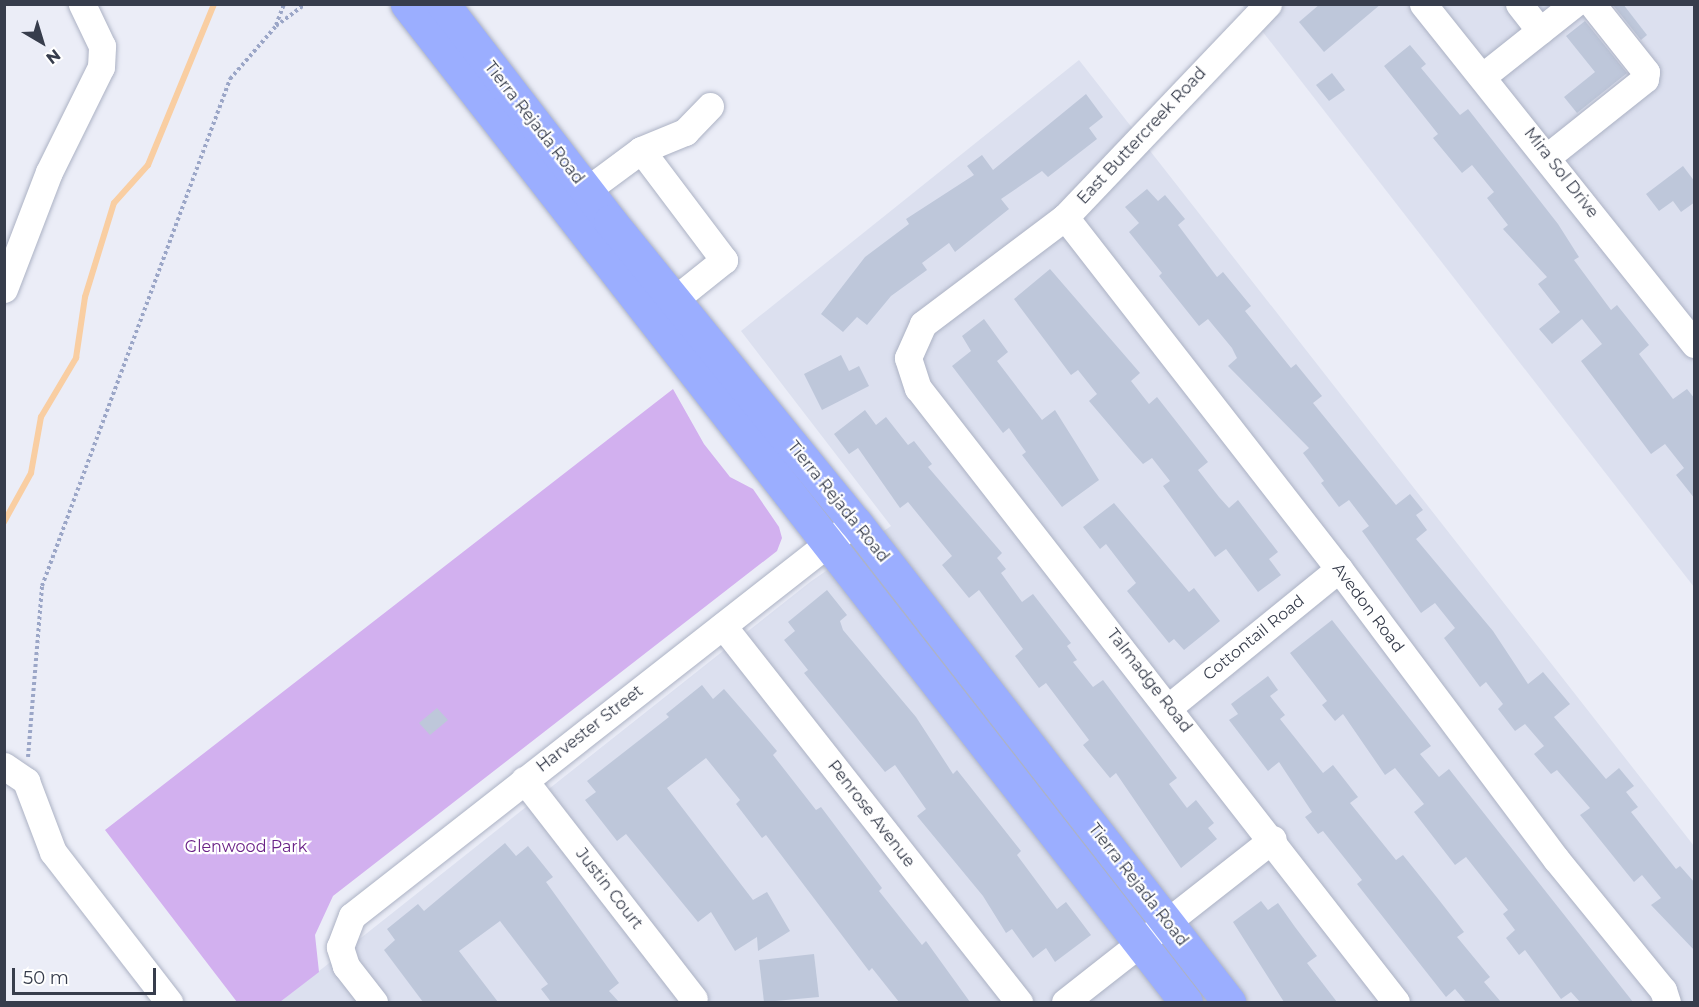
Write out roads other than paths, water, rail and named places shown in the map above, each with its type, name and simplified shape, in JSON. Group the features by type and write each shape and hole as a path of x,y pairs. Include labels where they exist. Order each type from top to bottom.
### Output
{"main road":[{"name":"Tierra Rejada Road","path":"407,4 1186,1002"},
{"name":"Tierra Rejada Road","path":"443,4 674,300 855,522 1229,1002"}],"street":[{"path":"4,289 50,171 101,67 102,46 82,4"},
{"name":"East Buttercreek Road","path":"908,358 923,324 1065,217 1268,4"},
{"name":"Mira Sol Drive","path":"1423,4 1483,76 1695,344"},
{"path":"1518,4 1540,31"},
{"path":"1483,76 1574,4"},
{"path":"1547,157 1645,79 1646,72 1592,4"},
{"path":"587,190 641,150 664,144 685,132 710,106"},
{"path":"641,150 724,260 674,300"},
{"name":"Avedon Road","path":"1065,217 1339,569 1556,858 1663,990 1667,1002"},
{"name":"Talmadge Road","path":"908,358 918,388 1273,839 1396,1002"},
{"name":"Harvester Street","path":"374,1002 346,966 340,947 342,933 352,916 855,522"},
{"name":"Cottontail Road","path":"1169,706 1339,569"},
{"name":"Penrose Avenue","path":"723,626 1019,1002"},
{"path":"15,774 53,852 169,1002"},
{"name":"Justin Court","path":"525,780 694,999"},
{"path":"1065,1002 1169,925 1273,839"}],"waterway":[{"path":"4,522 31,473 41,417 76,358 85,297 114,203 148,165 214,4"}],"park label":[{"name":"Glenwood Park","path":"246,847"}]}
